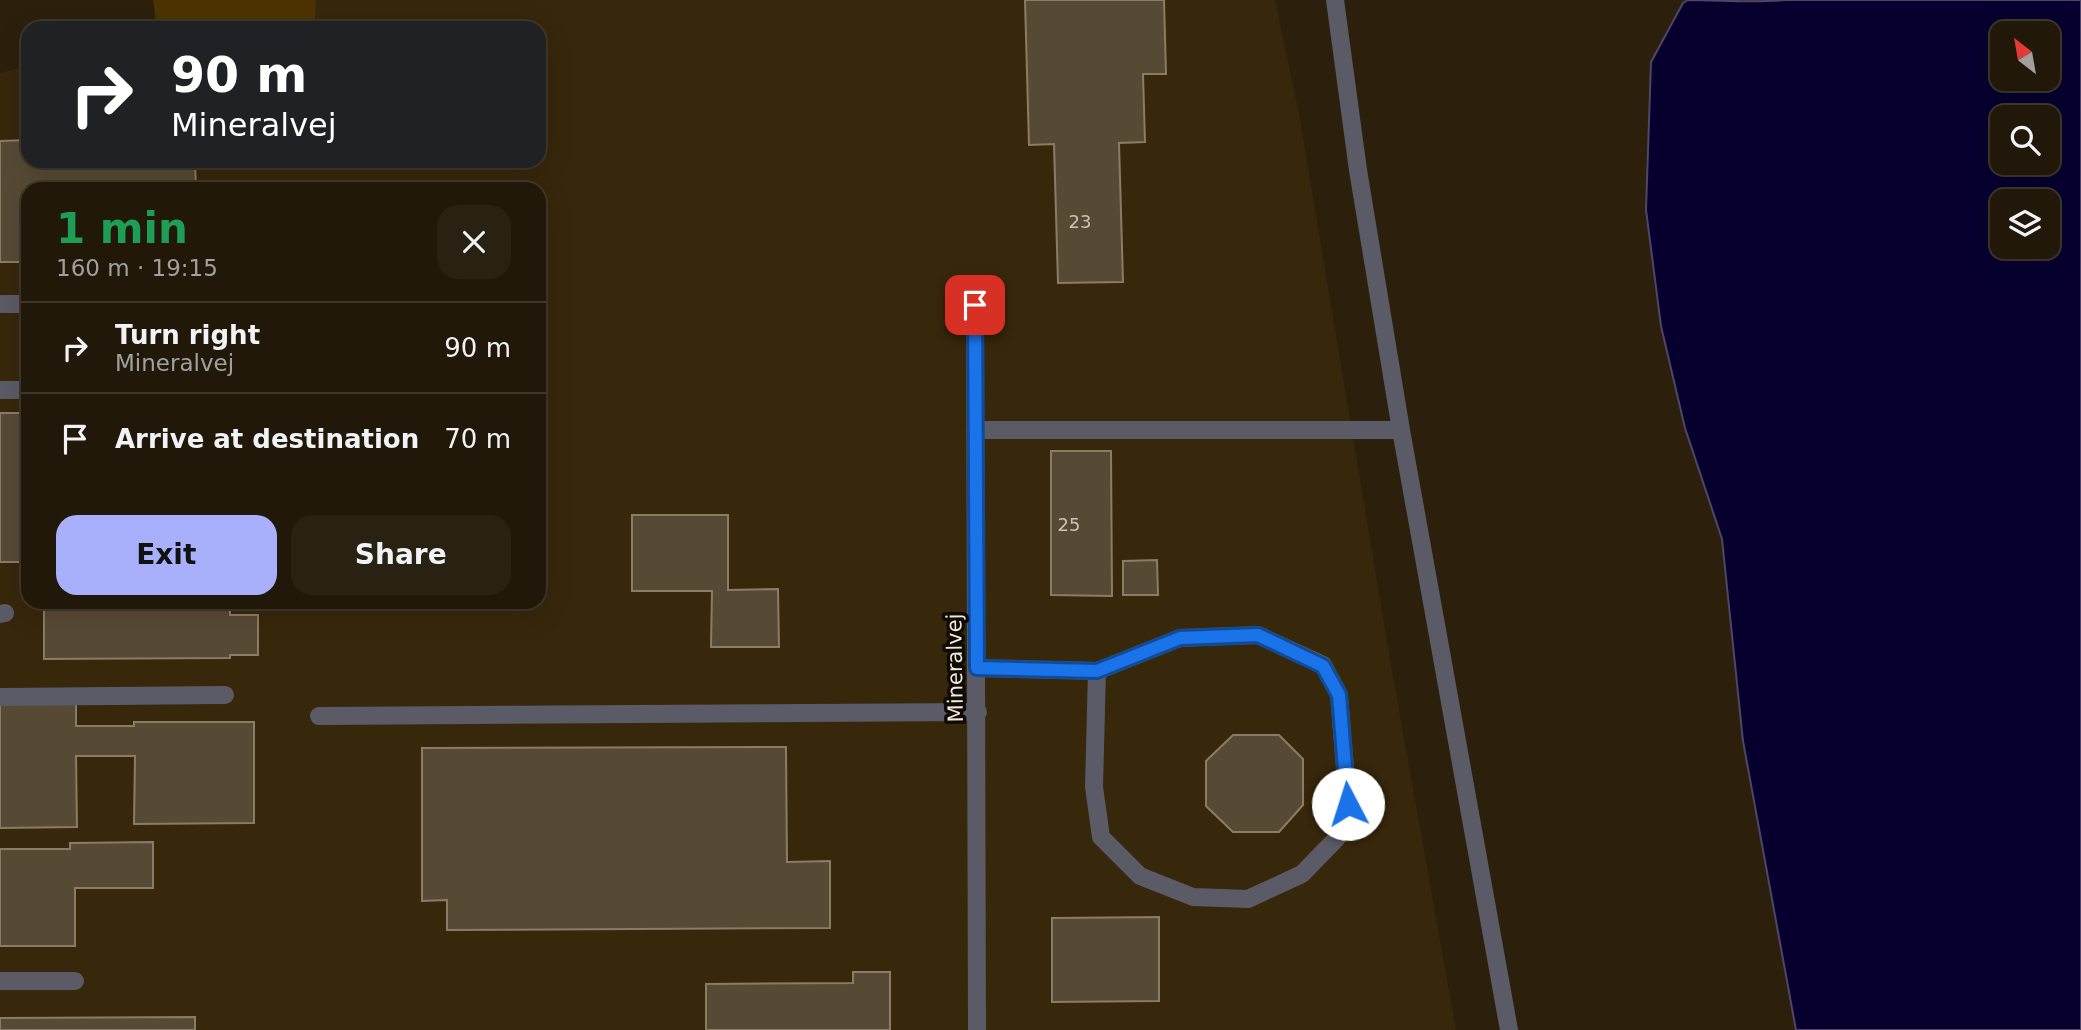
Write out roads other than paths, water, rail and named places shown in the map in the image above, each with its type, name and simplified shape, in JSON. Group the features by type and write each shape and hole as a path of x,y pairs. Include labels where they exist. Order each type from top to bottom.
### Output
{"street":[{"path":"1335,0 1358,170 1401,430 1509,1030"},
{"path":"0,304 21,304"},
{"name":"Mineralvej","path":"975,305 977,1030"},
{"path":"0,390 21,390"},
{"path":"975,429 1401,430"},
{"path":"977,668 1097,671 1180,638 1258,635 1323,666 1339,695 1348,804 1337,838 1303,874 1248,899 1193,898 1140,876 1101,838 1094,787 1097,671"},
{"path":"0,697 225,695"},
{"path":"319,716 978,712"},
{"path":"0,981 75,981"}]}
